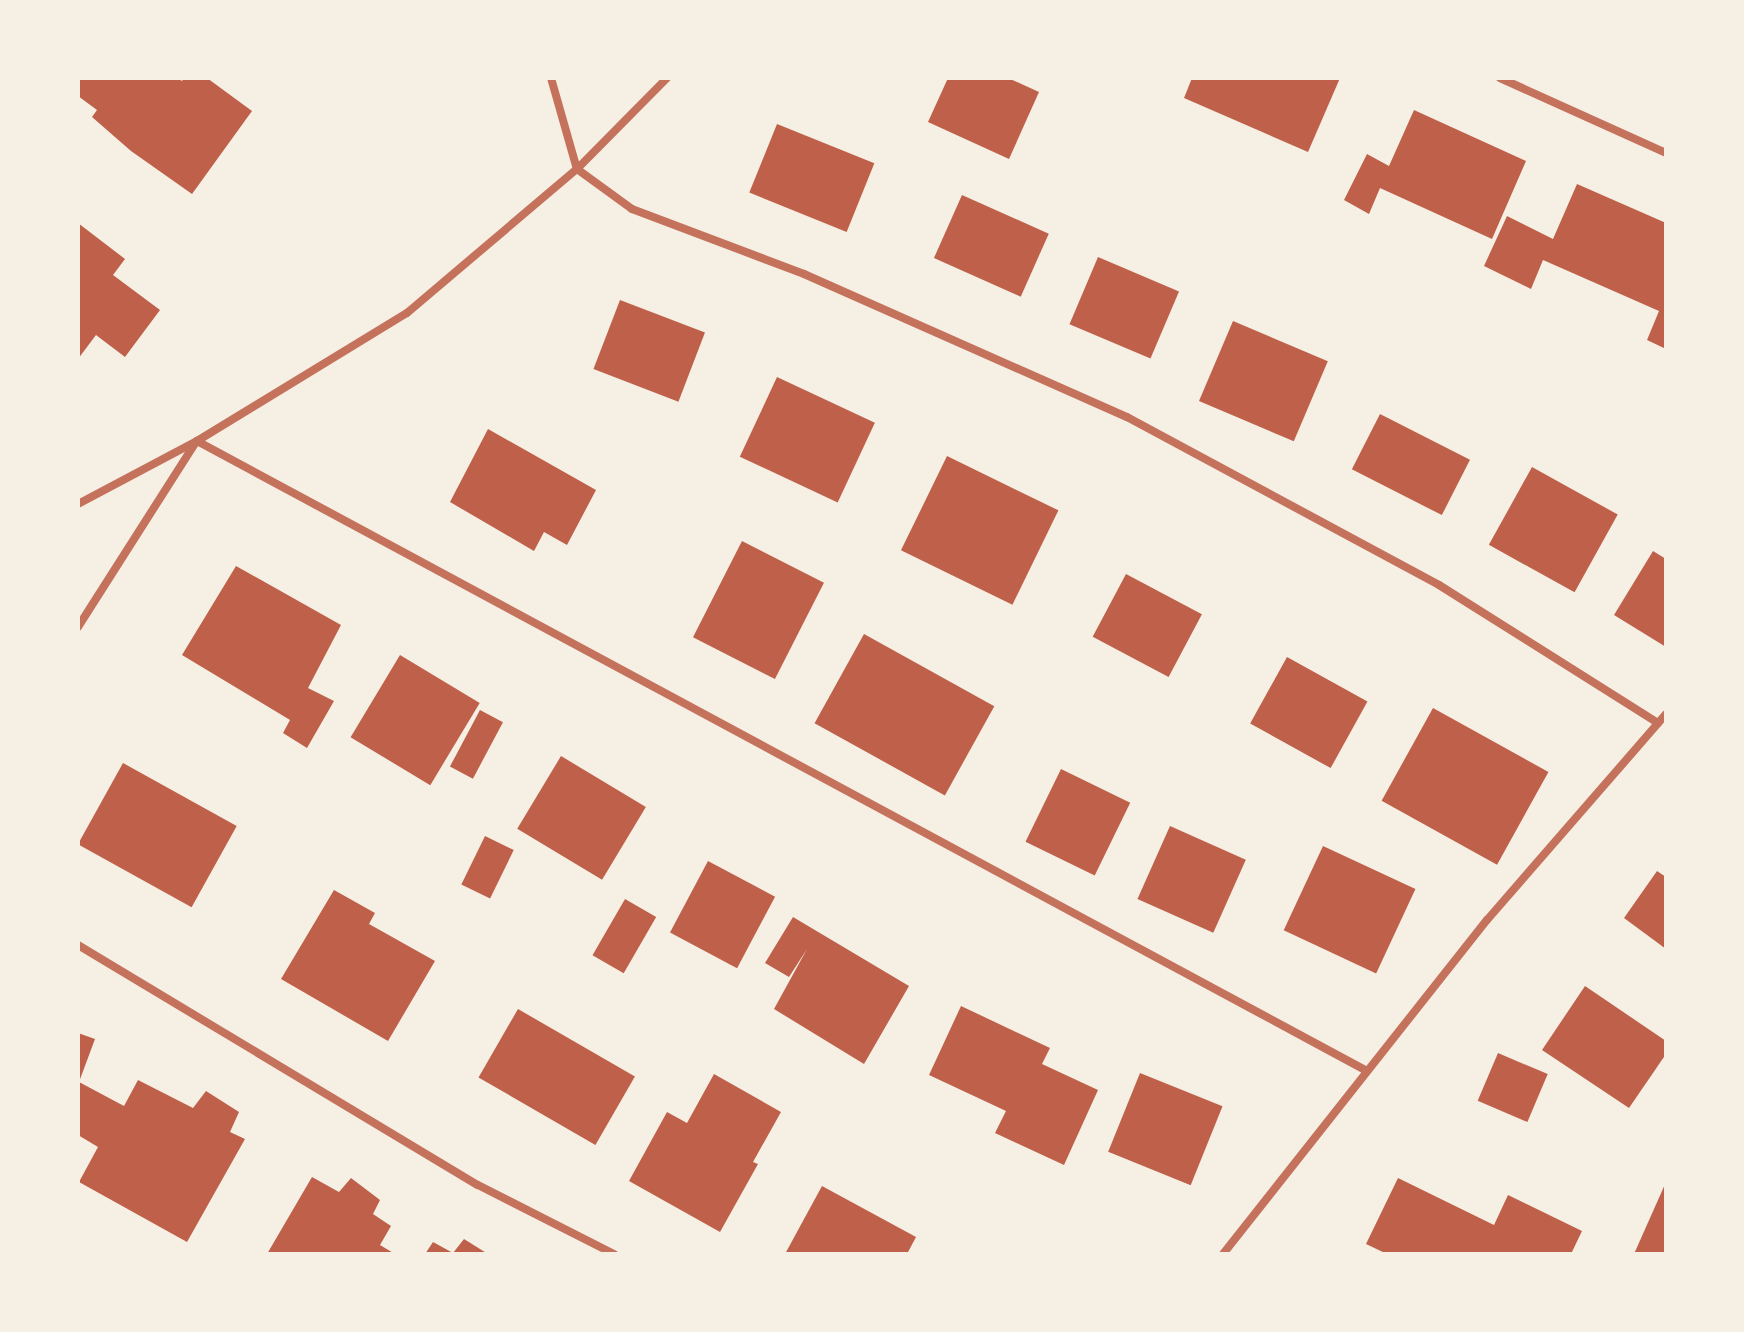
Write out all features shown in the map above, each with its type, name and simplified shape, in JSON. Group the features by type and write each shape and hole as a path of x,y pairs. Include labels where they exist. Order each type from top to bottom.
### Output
{"street":[{"path":"551,78 577,169 632,209 804,274 1127,417 1439,585 1658,723"},
{"path":"78,504 197,441 407,313 577,169 667,78"},
{"path":"1500,78 1666,153"},
{"path":"78,627 197,441"},
{"path":"197,441 1365,1070"},
{"path":"1223,1254 1365,1070 1487,920 1666,714"},
{"path":"78,945 478,1185 614,1254"}],"building":[{"path":"78,78 177,78 182,81 184,78 207,78 252,111 192,194 131,151 92,117 97,110 78,96"},
{"path":"948,78 1008,78 1039,92 1009,159 928,122"},
{"path":"1192,78 1340,78 1308,152 1184,98"},
{"path":"1414,110 1526,161 1492,239 1380,188 1369,214 1344,200 1367,154 1389,166"},
{"path":"777,124 874,163 847,232 749,193"},
{"path":"1577,184 1666,223 1666,349 1647,340 1659,311 1543,260 1531,289 1484,266 1507,216 1553,239"},
{"path":"962,195 1049,234 1021,297 934,258"},
{"path":"78,223 125,259 113,275 160,310 125,357 96,335 78,359"},
{"path":"1098,257 1179,291 1150,359 1069,324"},
{"path":"620,300 705,333 678,402 593,369"},
{"path":"1233,321 1328,361 1294,441 1199,401"},
{"path":"777,377 875,423 838,502 740,457"},
{"path":"1380,414 1470,460 1442,515 1352,469"},
{"path":"488,429 596,490 567,545 544,532 534,551 450,502"},
{"path":"947,456 1058,510 1012,605 901,550"},
{"path":"1532,467 1618,515 1575,592 1489,545"},
{"path":"742,541 824,583 775,679 693,637"},
{"path":"1653,551 1666,559 1666,647 1614,615"},
{"path":"236,566 341,625 308,688 334,701 307,748 283,733 290,720 182,655"},
{"path":"1126,574 1202,614 1169,677 1093,637"},
{"path":"864,634 994,706 945,795 815,723"},
{"path":"400,655 480,703 430,785 351,737"},
{"path":"1287,657 1367,702 1331,768 1250,723"},
{"path":"1433,708 1548,772 1497,865 1382,801"},
{"path":"480,710 503,722 473,779 450,767"},
{"path":"561,756 646,807 602,880 517,829"},
{"path":"123,763 237,826 192,907 78,844"},
{"path":"1061,769 1130,803 1095,876 1025,842"},
{"path":"1170,826 1246,860 1213,933 1137,899"},
{"path":"485,836 514,850 490,899 461,885"},
{"path":"1323,846 1415,889 1376,973 1284,930"},
{"path":"708,861 775,897 737,968 670,933"},
{"path":"1657,871 1666,877 1666,949 1624,918"},
{"path":"334,890 375,913 369,924 435,961 388,1041 281,979"},
{"path":"625,899 656,917 624,973 592,955"},
{"path":"793,917 909,986 864,1064 774,1009 807,949 789,977 765,963"},
{"path":"1585,986 1666,1041 1666,1054 1629,1108 1542,1050"},
{"path":"961,1006 1050,1048 1042,1064 1098,1090 1064,1165 995,1133 1006,1111 929,1075"},
{"path":"518,1009 635,1076 595,1145 479,1077"},
{"path":"78,1033 95,1039 79,1082 124,1106 138,1080 193,1108 206,1091 239,1112 230,1132 245,1139 187,1242 79,1182 98,1147 78,1135"},
{"path":"1498,1053 1548,1074 1527,1122 1478,1101"},
{"path":"1140,1073 1223,1106 1191,1185 1108,1152"},
{"path":"714,1074 781,1112 753,1162 758,1164 720,1232 629,1181 667,1112 687,1123"},
{"path":"312,1177 339,1192 351,1178 380,1200 373,1214 391,1226 380,1245 395,1254 267,1254"},
{"path":"1398,1178 1494,1225 1508,1195 1582,1231 1571,1254 1387,1254 1366,1244"},
{"path":"1666,1182 1666,1254 1634,1254"},
{"path":"822,1186 916,1237 907,1254 785,1254"},
{"path":"464,1239 488,1254 425,1254 433,1242 453,1253"}]}
